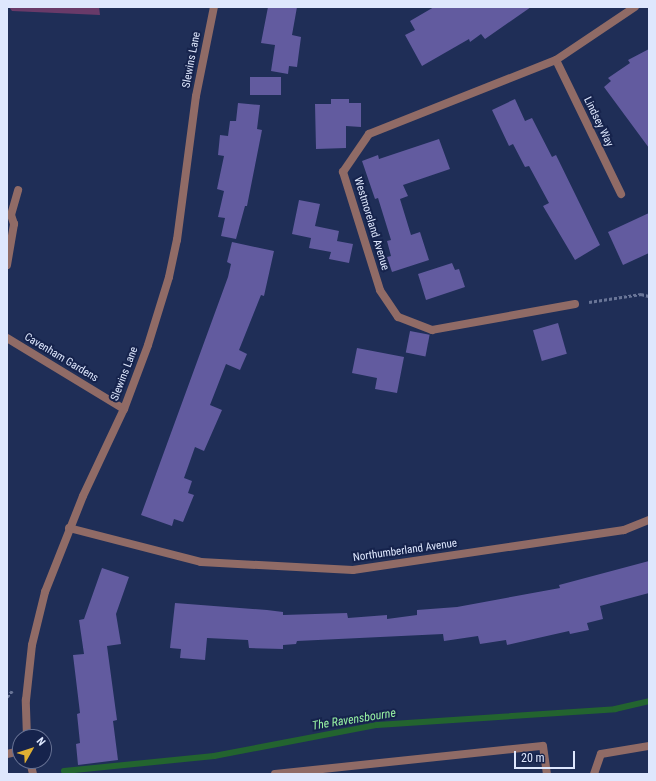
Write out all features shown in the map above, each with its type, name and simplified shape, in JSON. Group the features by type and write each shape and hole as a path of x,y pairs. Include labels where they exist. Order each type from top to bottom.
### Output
{"street":[{"name":"Slewins Lane","path":"27,729 26,700 32,644 45,592 70,528 124,409 148,344 169,277 177,240 196,96 214,7"},
{"name":"Westmoreland Avenue","path":"575,304 432,330 398,317 380,290 343,172 369,134 556,60 635,7"},
{"name":"Lindsey Way","path":"556,60 621,194"},
{"path":"7,265 14,224 11,215 18,190"},
{"name":"Cavenham Gardens","path":"7,338 124,409"},
{"name":"Northumberland Avenue","path":"70,528 201,562 353,570 624,530 649,520"},
{"path":"275,774 543,746 547,774"},
{"path":"594,774 601,754 649,746"}],"path":[{"path":"575,304 641,294 649,296"}],"shaded area":[{"path":"9,7 99,7 100,15 12,11"}],"building":[{"path":"268,7 297,7 292,35 301,37 297,67 289,66 288,74 271,71 275,45 261,43"},
{"path":"434,7 531,7 485,39 481,34 470,42 469,39 422,66 405,35 415,30 410,21"},
{"path":"649,49 649,148 604,87 611,81 608,78 630,63 628,60"},
{"path":"250,77 281,77 281,95 250,95"},
{"path":"331,99 349,99 349,103 361,103 361,127 346,126 346,148 316,149 315,104 331,104"},
{"path":"515,99 525,121 532,118 552,157 556,155 600,245 575,260 543,206 549,203 529,166 525,167 513,144 509,146 492,110"},
{"path":"238,103 260,105 257,129 262,130 247,206 245,206 236,239 221,236 225,218 218,217 224,191 217,189 224,156 218,155 220,135 228,136 230,121 236,121"},
{"path":"439,139 450,169 403,185 408,196 400,199 411,235 420,232 429,260 392,272 387,257 391,256 387,241 391,240 378,198 375,199 362,161 378,155 379,159"},
{"path":"299,200 320,204 315,226 339,231 337,241 353,244 349,263 329,259 331,252 309,248 311,238 292,234"},
{"path":"649,213 649,253 623,265 608,232"},
{"path":"232,242 274,251 264,296 261,295 239,350 247,354 240,370 226,364 210,405 222,410 204,451 195,447 184,478 192,481 188,493 194,495 183,522 174,519 172,526 141,515 228,277 231,264 227,262"},
{"path":"452,263 455,270 459,269 465,287 426,300 418,274"},
{"path":"558,323 567,354 542,361 533,330"},
{"path":"410,331 430,335 425,356 406,353"},
{"path":"357,348 404,357 397,393 375,389 377,378 352,373"},
{"path":"649,561 649,593 600,606 603,619 587,623 589,630 570,634 569,631 507,645 506,640 480,644 478,636 444,641 443,634 297,641 296,644 283,645 283,649 249,648 248,640 207,638 205,660 180,658 181,649 170,648 175,603 267,610 283,612 283,615 347,613 348,618 387,615 387,619 417,615 417,610 457,607 560,588 559,585"},
{"path":"102,568 129,577 116,614 121,644 107,646 117,720 113,721 118,760 78,765 76,744 80,743 77,714 80,713 73,655 84,654 79,620 84,619"}],"waterway":[{"name":"The Ravensbourne","path":"64,771 214,756 377,725 615,709 649,701"}]}
